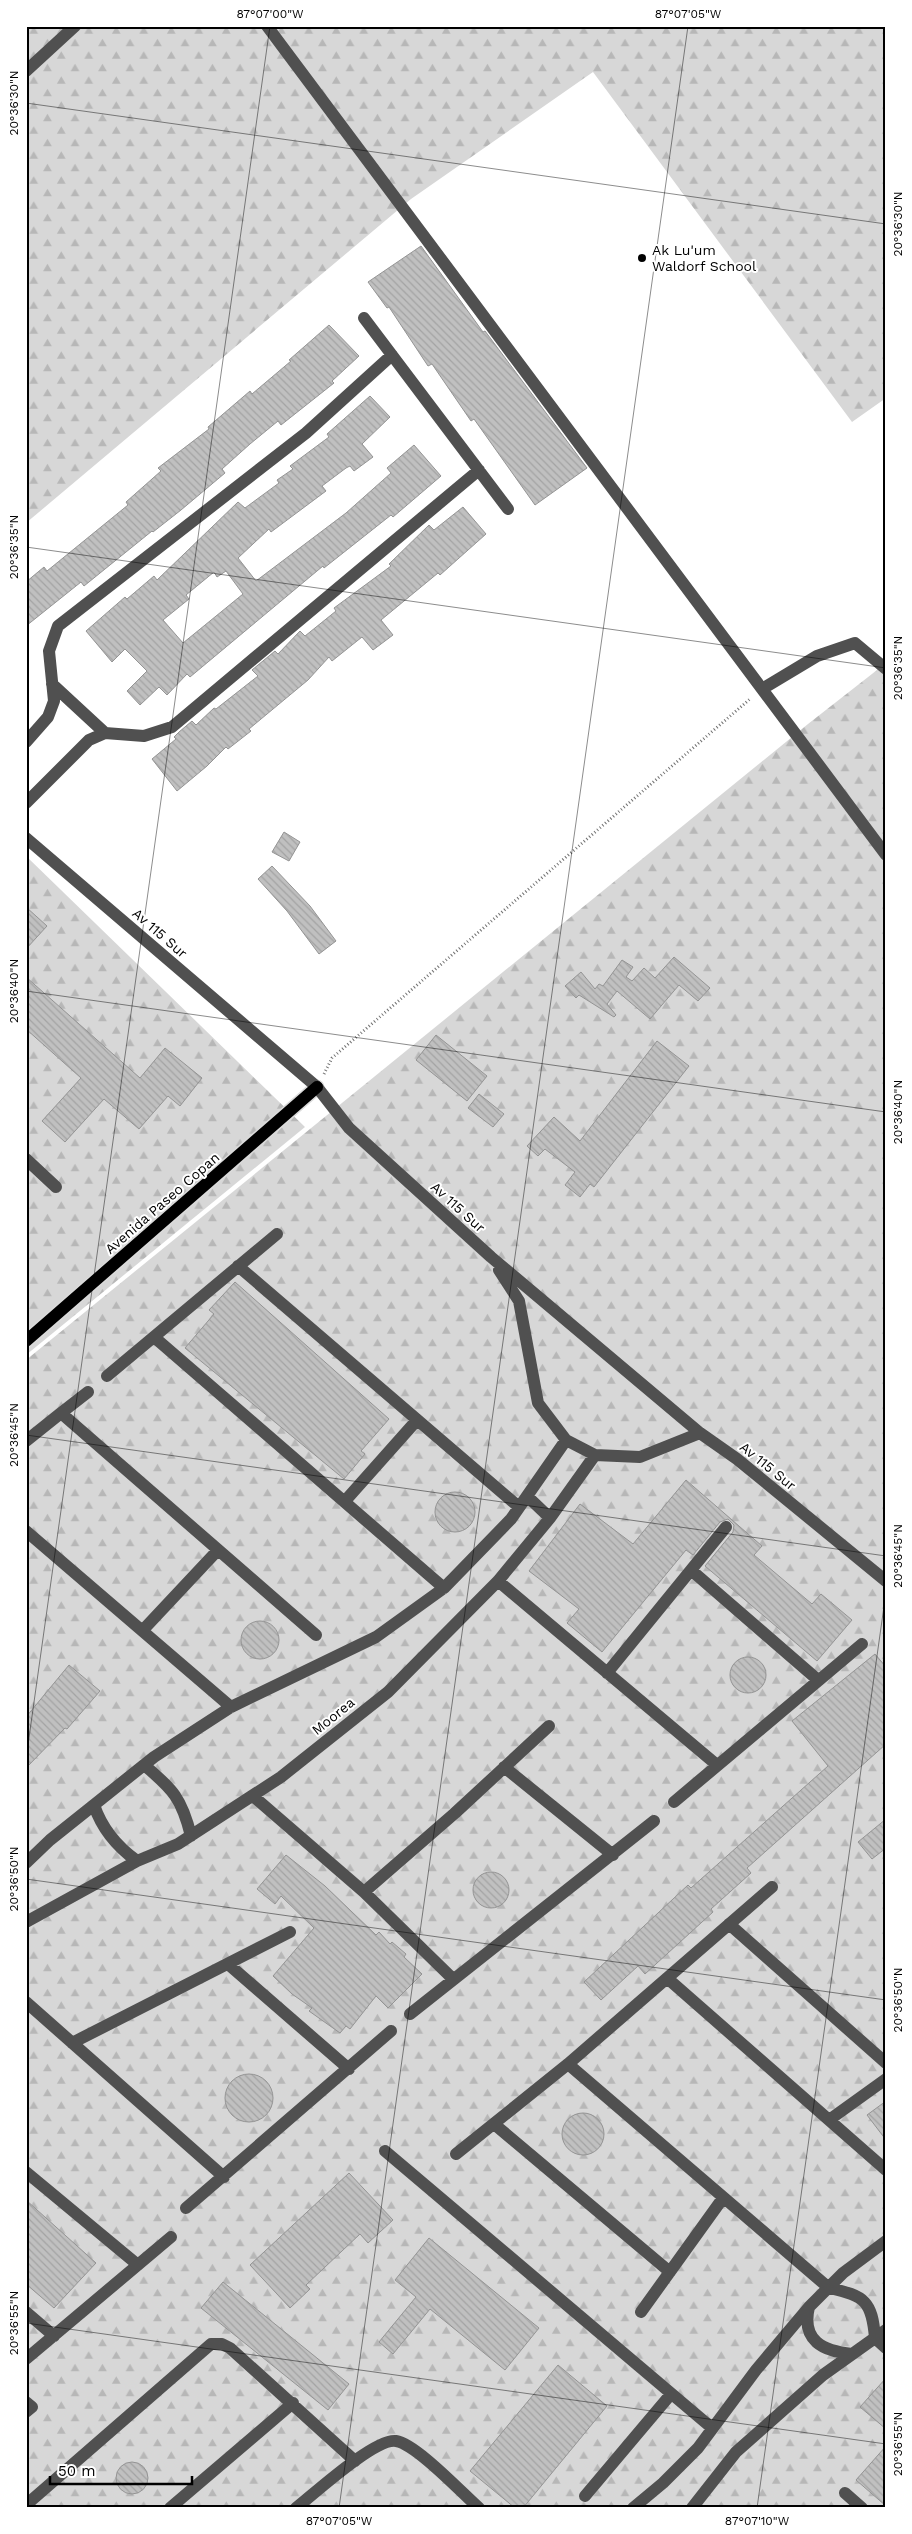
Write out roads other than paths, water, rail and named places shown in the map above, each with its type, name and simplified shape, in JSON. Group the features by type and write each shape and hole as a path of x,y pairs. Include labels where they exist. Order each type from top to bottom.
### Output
{"main road":[{"name":"Avenida Paseo Copan","path":"26,1341 317,1087"}],"street":[{"path":"26,71 75,26"},
{"path":"267,26 886,855"},
{"path":"364,318 508,509"},
{"path":"26,742 48,717 54,701 49,650 58,626 306,433 392,355"},
{"path":"26,803 89,740 106,733 144,736 172,727 479,470"},
{"path":"762,689 817,656 855,643 886,669"},
{"path":"52,684 106,733"},
{"name":"Av 115 Sur","path":"26,838 317,1087 348,1128 491,1257 700,1433 738,1460 886,1581"},
{"path":"26,1159 56,1187"},
{"path":"107,1376 276,1234"},
{"path":"491,1257 519,1301 538,1403 566,1440 595,1456 640,1457 700,1433"},
{"path":"238,1266 519,1507"},
{"path":"154,1337 444,1588"},
{"path":"26,1441 88,1392"},
{"path":"61,1413 316,1635"},
{"path":"345,1501 417,1420"},
{"path":"26,1863 50,1840 144,1764 231,1707 376,1637 444,1588 511,1519 566,1440"},
{"name":"Moorea","path":"26,1922 137,1861 178,1844 191,1836 281,1777 388,1692 498,1581 550,1518 595,1456"},
{"path":"527,1496 550,1518"},
{"path":"607,1673 726,1527"},
{"path":"26,1531 231,1707"},
{"path":"143,1630 218,1550"},
{"path":"691,1570 818,1680"},
{"path":"498,1581 717,1765"},
{"path":"674,1802 862,1644"},
{"path":"364,1892 549,1726"},
{"path":"144,1764 169,1785 184,1810 191,1836"},
{"path":"504,1768 613,1855"},
{"path":"253,1796 364,1892 453,1979"},
{"path":"94,1805 100,1822 110,1838 122,1851 137,1861"},
{"path":"410,2014 654,1821"},
{"path":"456,2154 568,2064 772,1887"},
{"path":"729,1924 886,2063"},
{"path":"72,2043 290,1932"},
{"path":"228,1964 349,2069"},
{"path":"667,1978 886,2170"},
{"path":"26,2002 224,2177"},
{"path":"186,2208 391,2031"},
{"path":"568,2064 829,2288 857,2295 868,2305 874,2322 875,2338 886,2348"},
{"path":"829,2120 886,2079"},
{"path":"494,2124 670,2272"},
{"path":"385,2151 712,2428"},
{"path":"26,2172 138,2265"},
{"path":"641,2312 724,2198"},
{"path":"26,2360 171,2237"},
{"path":"633,2508 663,2483 698,2448 809,2307 843,2273 886,2241"},
{"path":"809,2307 809,2330 816,2343 831,2352 852,2354"},
{"path":"26,2312 54,2336"},
{"path":"692,2508 736,2452 824,2375 886,2330"},
{"path":"26,2505 211,2344 222,2344 230,2348 355,2461"},
{"path":"585,2496 671,2394"},
{"path":"26,2402 32,2407 26,2412"},
{"path":"170,2508 293,2403"},
{"path":"296,2508 382,2442 396,2441 412,2447 479,2508"},
{"path":"845,2493 862,2508"}],"place":[{"name":"Ak Lu'um Waldorf School","path":"642,258"}]}
